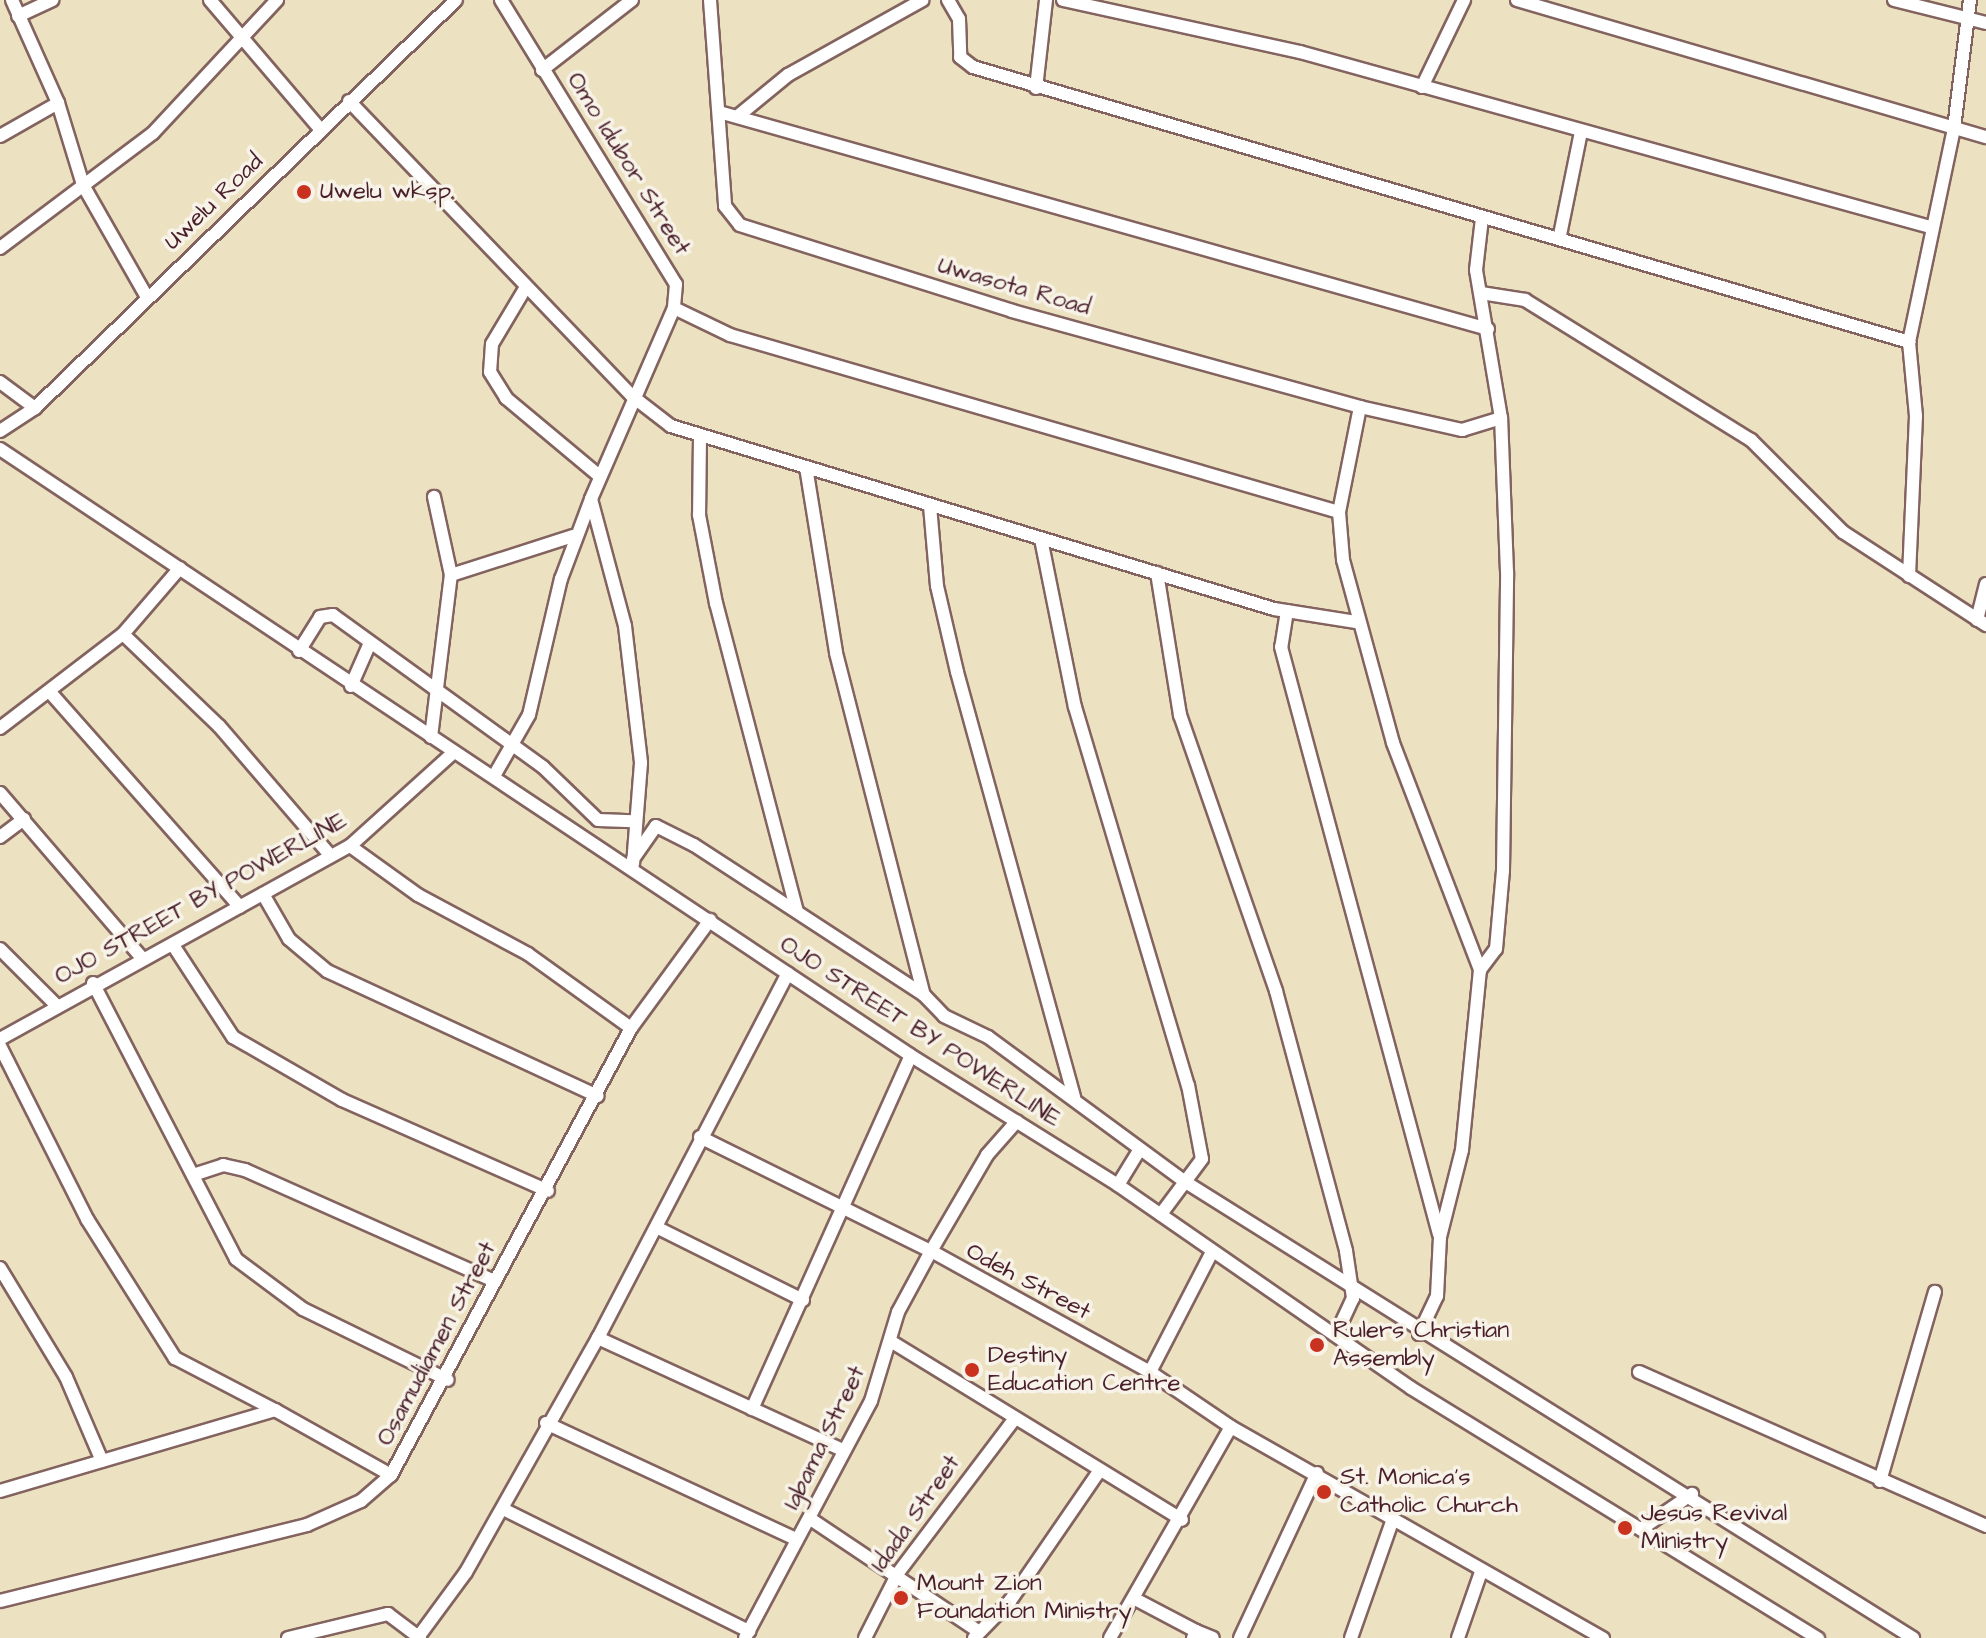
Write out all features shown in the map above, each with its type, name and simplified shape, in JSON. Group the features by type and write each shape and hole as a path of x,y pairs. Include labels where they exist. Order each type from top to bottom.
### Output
{"street":[{"path":"0,12 53,0"},
{"path":"210,0 321,130"},
{"path":"0,248 153,133 239,36 277,0"},
{"name":"Uwelu Road","path":"0,431 35,408 456,0"},
{"name":"Omo Idubor Street","path":"501,0 673,277 674,308"},
{"path":"542,70 632,0"},
{"name":"Uwasota Road","path":"710,0 725,206 740,225 1012,311 1360,407 1462,430 1501,418"},
{"path":"738,116 788,75 923,0"},
{"path":"948,0 967,65 1482,218 1560,235 1909,342"},
{"path":"1036,88 1046,0"},
{"path":"1063,0 1422,87 1930,227"},
{"path":"1422,87 1464,0"},
{"path":"1517,0 1986,137"},
{"path":"1894,0 1967,22 1986,23"},
{"path":"1909,576 1916,416 1909,342 1930,227 1954,128 1970,0"},
{"path":"14,7 58,103 83,185 147,297"},
{"path":"349,101 632,396 671,426 1287,611 1356,622"},
{"path":"0,136 58,103"},
{"path":"719,112 1488,329"},
{"path":"1560,235 1581,132"},
{"path":"1480,970 1496,949 1503,871 1501,418 1481,293 1482,218"},
{"path":"526,287 492,344 490,372 506,398 598,475"},
{"path":"1481,293 1525,300 1751,440 1802,498 1909,576 1982,623 1986,584"},
{"path":"494,776 529,715 573,536 632,396 674,308 730,335 1339,512"},
{"path":"0,382 35,408"},
{"path":"1360,407 1339,512 1356,622 1393,743 1480,970 1462,1150 1440,1237 1437,1296 1422,1330"},
{"path":"700,437 699,515 716,603 797,912"},
{"path":"0,449 454,752"},
{"path":"806,467 836,653 924,995"},
{"path":"431,737 433,685 451,575 434,497"},
{"path":"591,499 625,626 641,763 633,821 632,863"},
{"path":"930,506 937,586 957,672 1074,1097"},
{"path":"451,575 573,536"},
{"path":"1041,539 1075,707 1188,1085 1202,1159 1161,1214"},
{"path":"0,728 123,634 180,568"},
{"path":"1157,573 1180,715 1276,991 1353,1298 1336,1334"},
{"path":"1287,611 1281,647 1440,1237"},
{"path":"299,651 326,613 433,685 511,744 598,820 633,821"},
{"path":"123,634 219,726 329,854"},
{"path":"351,686 370,643"},
{"path":"49,691 240,907"},
{"name":"OJO STREET BY POWERLINE","path":"0,1039 93,983 173,945 329,854 350,846 454,752 587,838 632,863 710,920 911,1056 1118,1185 1336,1334 1818,1638"},
{"path":"0,793 143,959"},
{"path":"0,837 24,819"},
{"path":"587,838 598,820"},
{"path":"632,863 648,831 662,827 924,995 944,1016 1074,1097 1187,1183 1692,1494 1913,1638"},
{"path":"350,846 418,895 528,954 631,1028"},
{"path":"263,894 289,939 327,971 598,1096"},
{"name":"Osamudiamen Street","path":"0,1601 307,1525 361,1501 391,1475 448,1380 494,1281 548,1191 631,1028 710,920"},
{"path":"173,945 233,1037 342,1100 548,1191"},
{"path":"0,949 56,1005"},
{"path":"288,1638 388,1614 420,1637 503,1509 546,1423 598,1338 658,1228 700,1137 788,973"},
{"path":"93,983 236,1259 264,1286 448,1380"},
{"path":"0,1046 87,1219 175,1358 391,1475"},
{"path":"752,1409 846,1207 911,1056"},
{"name":"Igbama Street","path":"747,1634 796,1539 812,1520 892,1342 898,1312 987,1155 1017,1121"},
{"name":"Odeh Street","path":"700,1137 931,1251 1150,1372 1231,1427 1317,1473 1481,1572 1603,1638"},
{"path":"1118,1185 1140,1149"},
{"path":"193,1175 223,1165 245,1170 494,1281"},
{"path":"658,1228 803,1300"},
{"path":"1150,1372 1212,1252"},
{"path":"0,1268 66,1377 102,1461"},
{"path":"1880,1481 1935,1292"},
{"path":"598,1338 843,1450"},
{"path":"892,1342 1013,1421 1182,1520"},
{"path":"1639,1372 1986,1526"},
{"path":"1,1487 275,1410"},
{"name":"Idada Street","path":"865,1638 898,1573 1013,1421"},
{"path":"546,1423 796,1539"},
{"path":"1110,1638 1182,1520 1231,1427"},
{"path":"812,1520 898,1573 977,1635 1010,1601 1100,1470"},
{"path":"1240,1638 1317,1473"},
{"path":"1641,1529 1692,1494"},
{"path":"503,1509 747,1634"},
{"path":"1351,1638 1393,1519"},
{"path":"1458,1638 1481,1572"},
{"path":"1135,1599 1195,1634 1213,1638"},
{"path":"1570,1638 1575,1623"}],"place":[{"name":"Uwelu wksp.","path":"304,192"},
{"name":"Rulers Christian Assembly","path":"1317,1345"},
{"name":"Destiny Education Centre","path":"972,1370"},
{"name":"St. Monica's Catholic Church","path":"1324,1492"},
{"name":"Jesus Revival Ministry","path":"1625,1528"},
{"name":"Mount Zion Foundation Ministry","path":"901,1598"}]}
